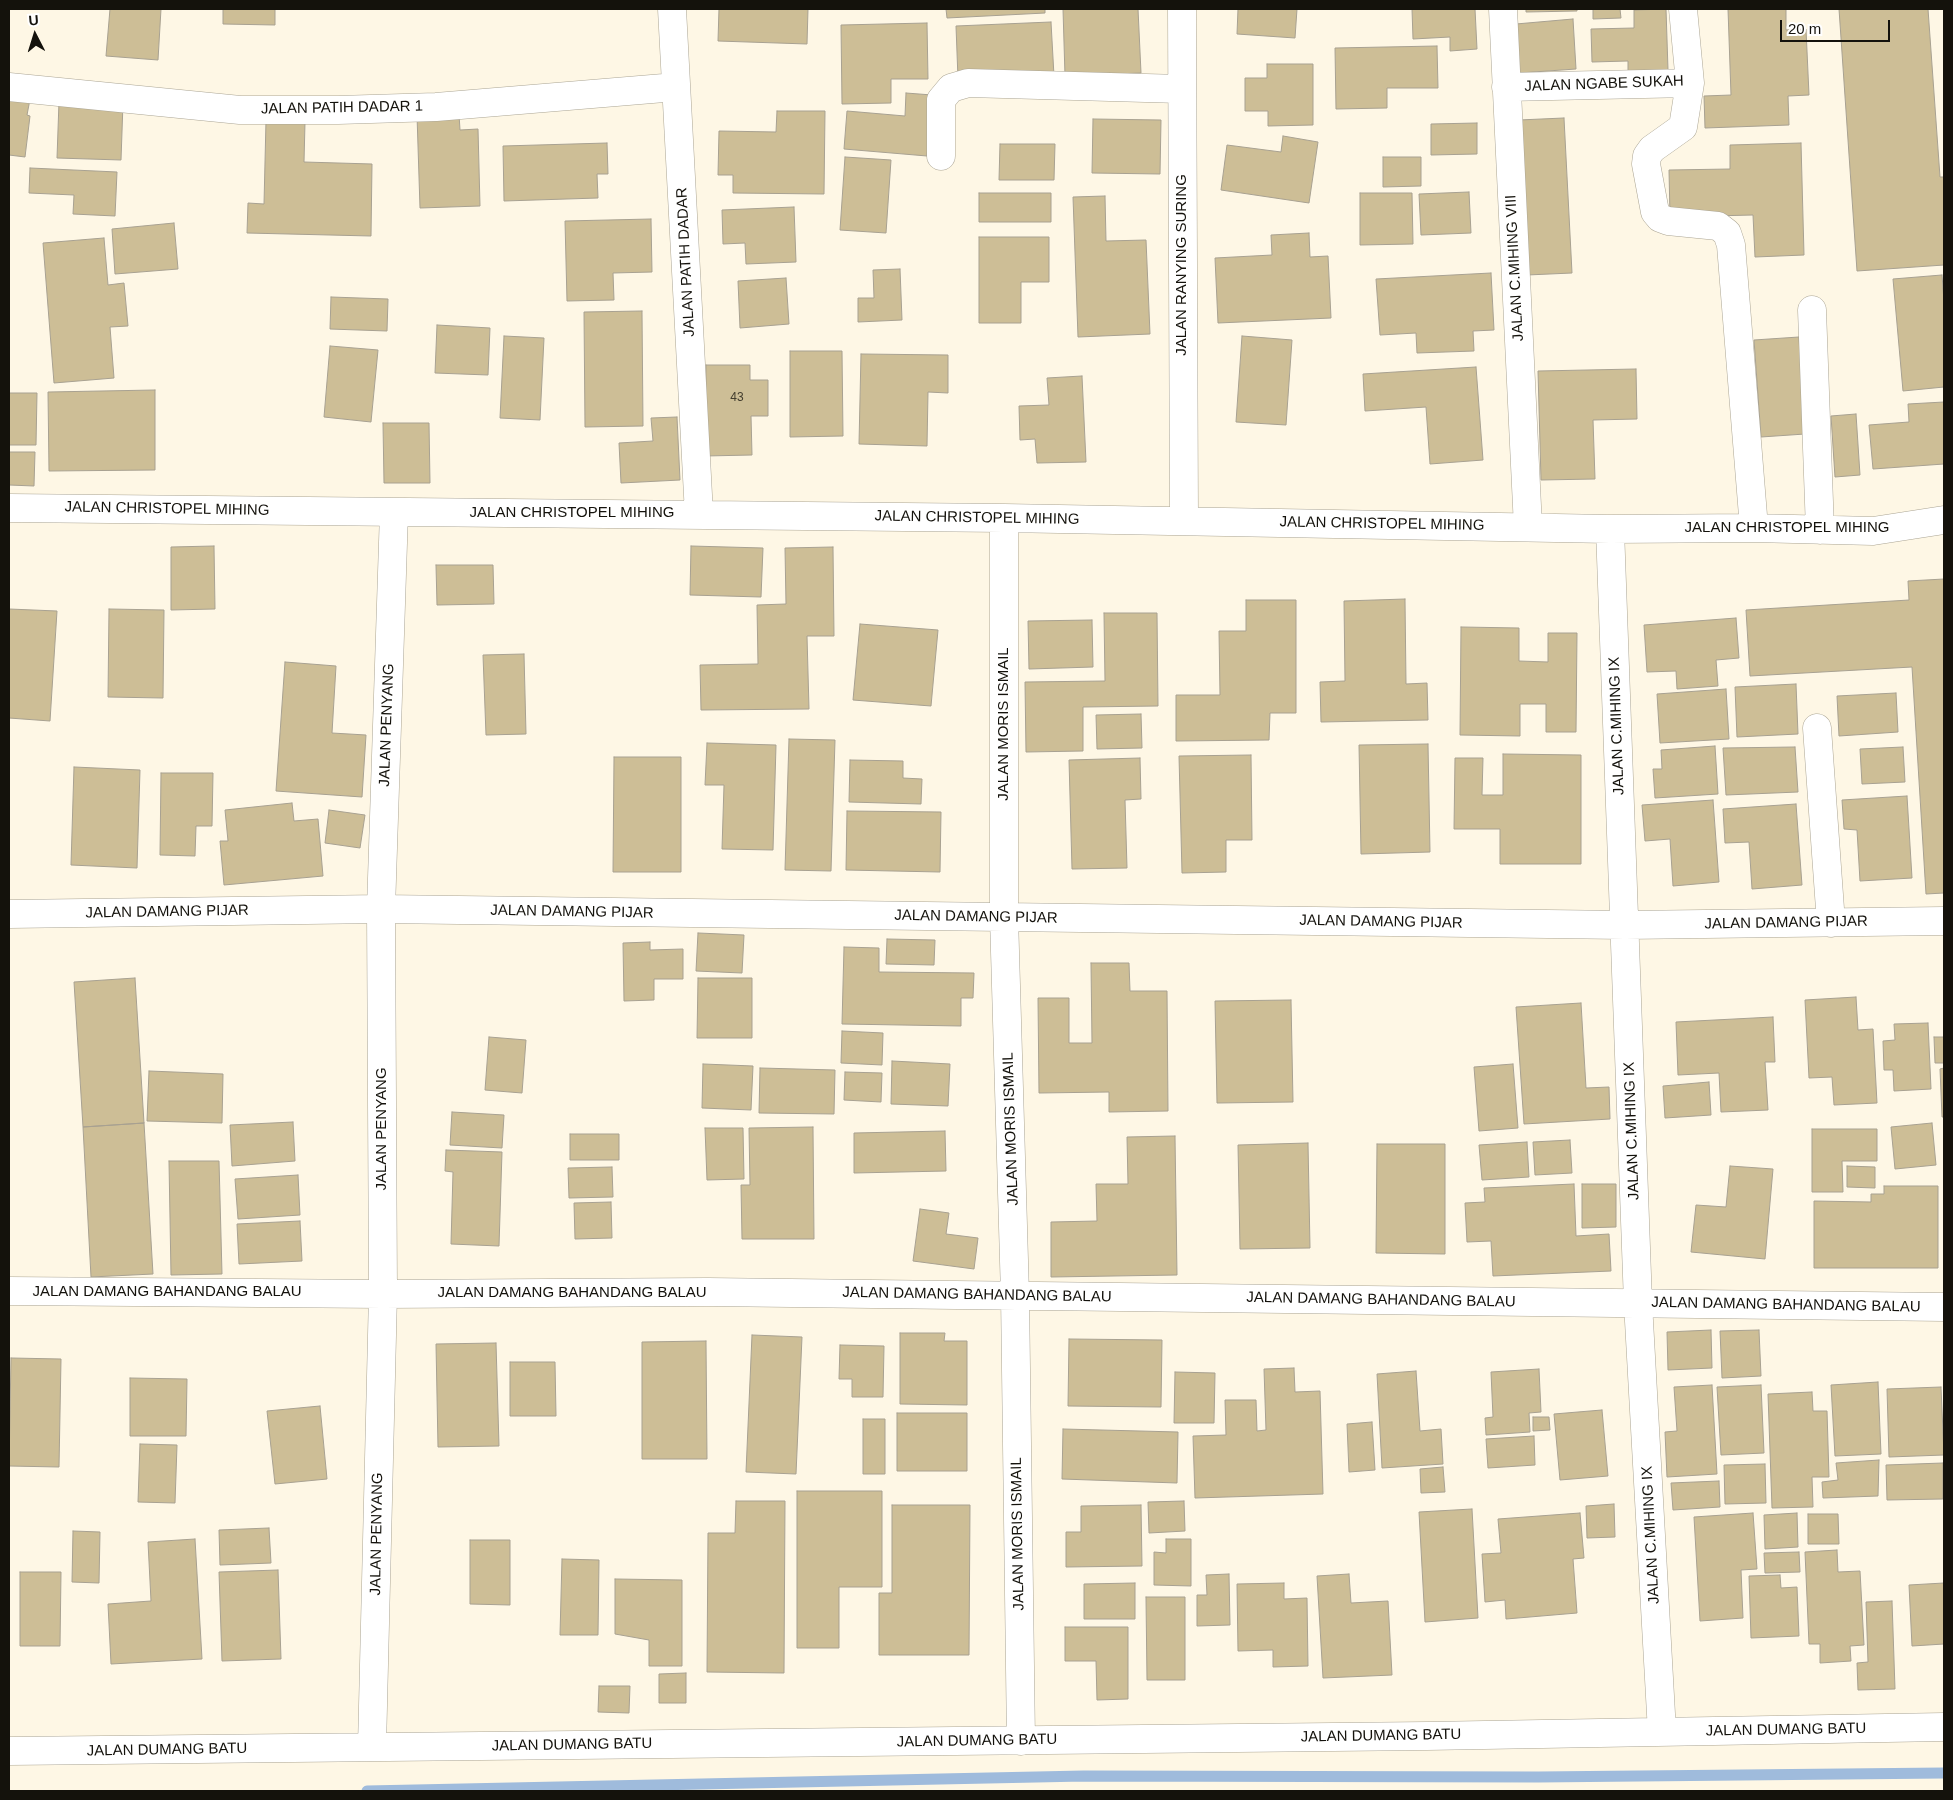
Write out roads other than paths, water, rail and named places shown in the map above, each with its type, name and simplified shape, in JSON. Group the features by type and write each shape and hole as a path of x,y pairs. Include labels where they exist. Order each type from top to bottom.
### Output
{"street":[{"name":"JALAN PATIH DADAR","path":"672,9 699,514"},
{"name":"JALAN RANYING SURING","path":"1182,9 1184,521"},
{"name":"JALAN C.MIHING VIII","path":"1503,9 1528,527"},
{"name":"JALAN NGABE SUKAH","path":"1506,87 1690,83 1684,9"},
{"path":"942,156 942,100 952,88 968,83 1181,89"},
{"path":"1690,83 1683,127 1652,149 1647,156 1646,164 1655,212 1660,218 1668,221 1718,226 1727,233 1731,245 1754,528"},
{"name":"JALAN PATIH DADAR 1","path":"9,87 240,110 338,110 436,107 676,87"},
{"path":"1812,310 1820,530"},
{"name":"JALAN CHRISTOPEL MIHING","path":"9,508 699,514 1610,529 1754,528 1873,531 1944,520"},
{"name":"JALAN PENYANG","path":"372,1747 383,1294 381,909 394,512"},
{"name":"JALAN MORIS ISMAIL","path":"1004,518 1004,917 1015,1295 1020,1741"},
{"name":"JALAN C.MIHING IX","path":"1610,529 1638,1303 1662,1732"},
{"path":"1817,728 1831,922"},
{"name":"JALAN DAMANG PIJAR","path":"9,914 381,909 1625,925 1944,921"},
{"name":"JALAN DAMANG BAHANDANG BALAU","path":"9,1291 383,1294 708,1292 1944,1307"},
{"name":"JALAN DUMANG BATU","path":"9,1751 1020,1741 1944,1727"}],"waterway":[{"path":"367,1791 1084,1776 1538,1777 1944,1773"}]}
